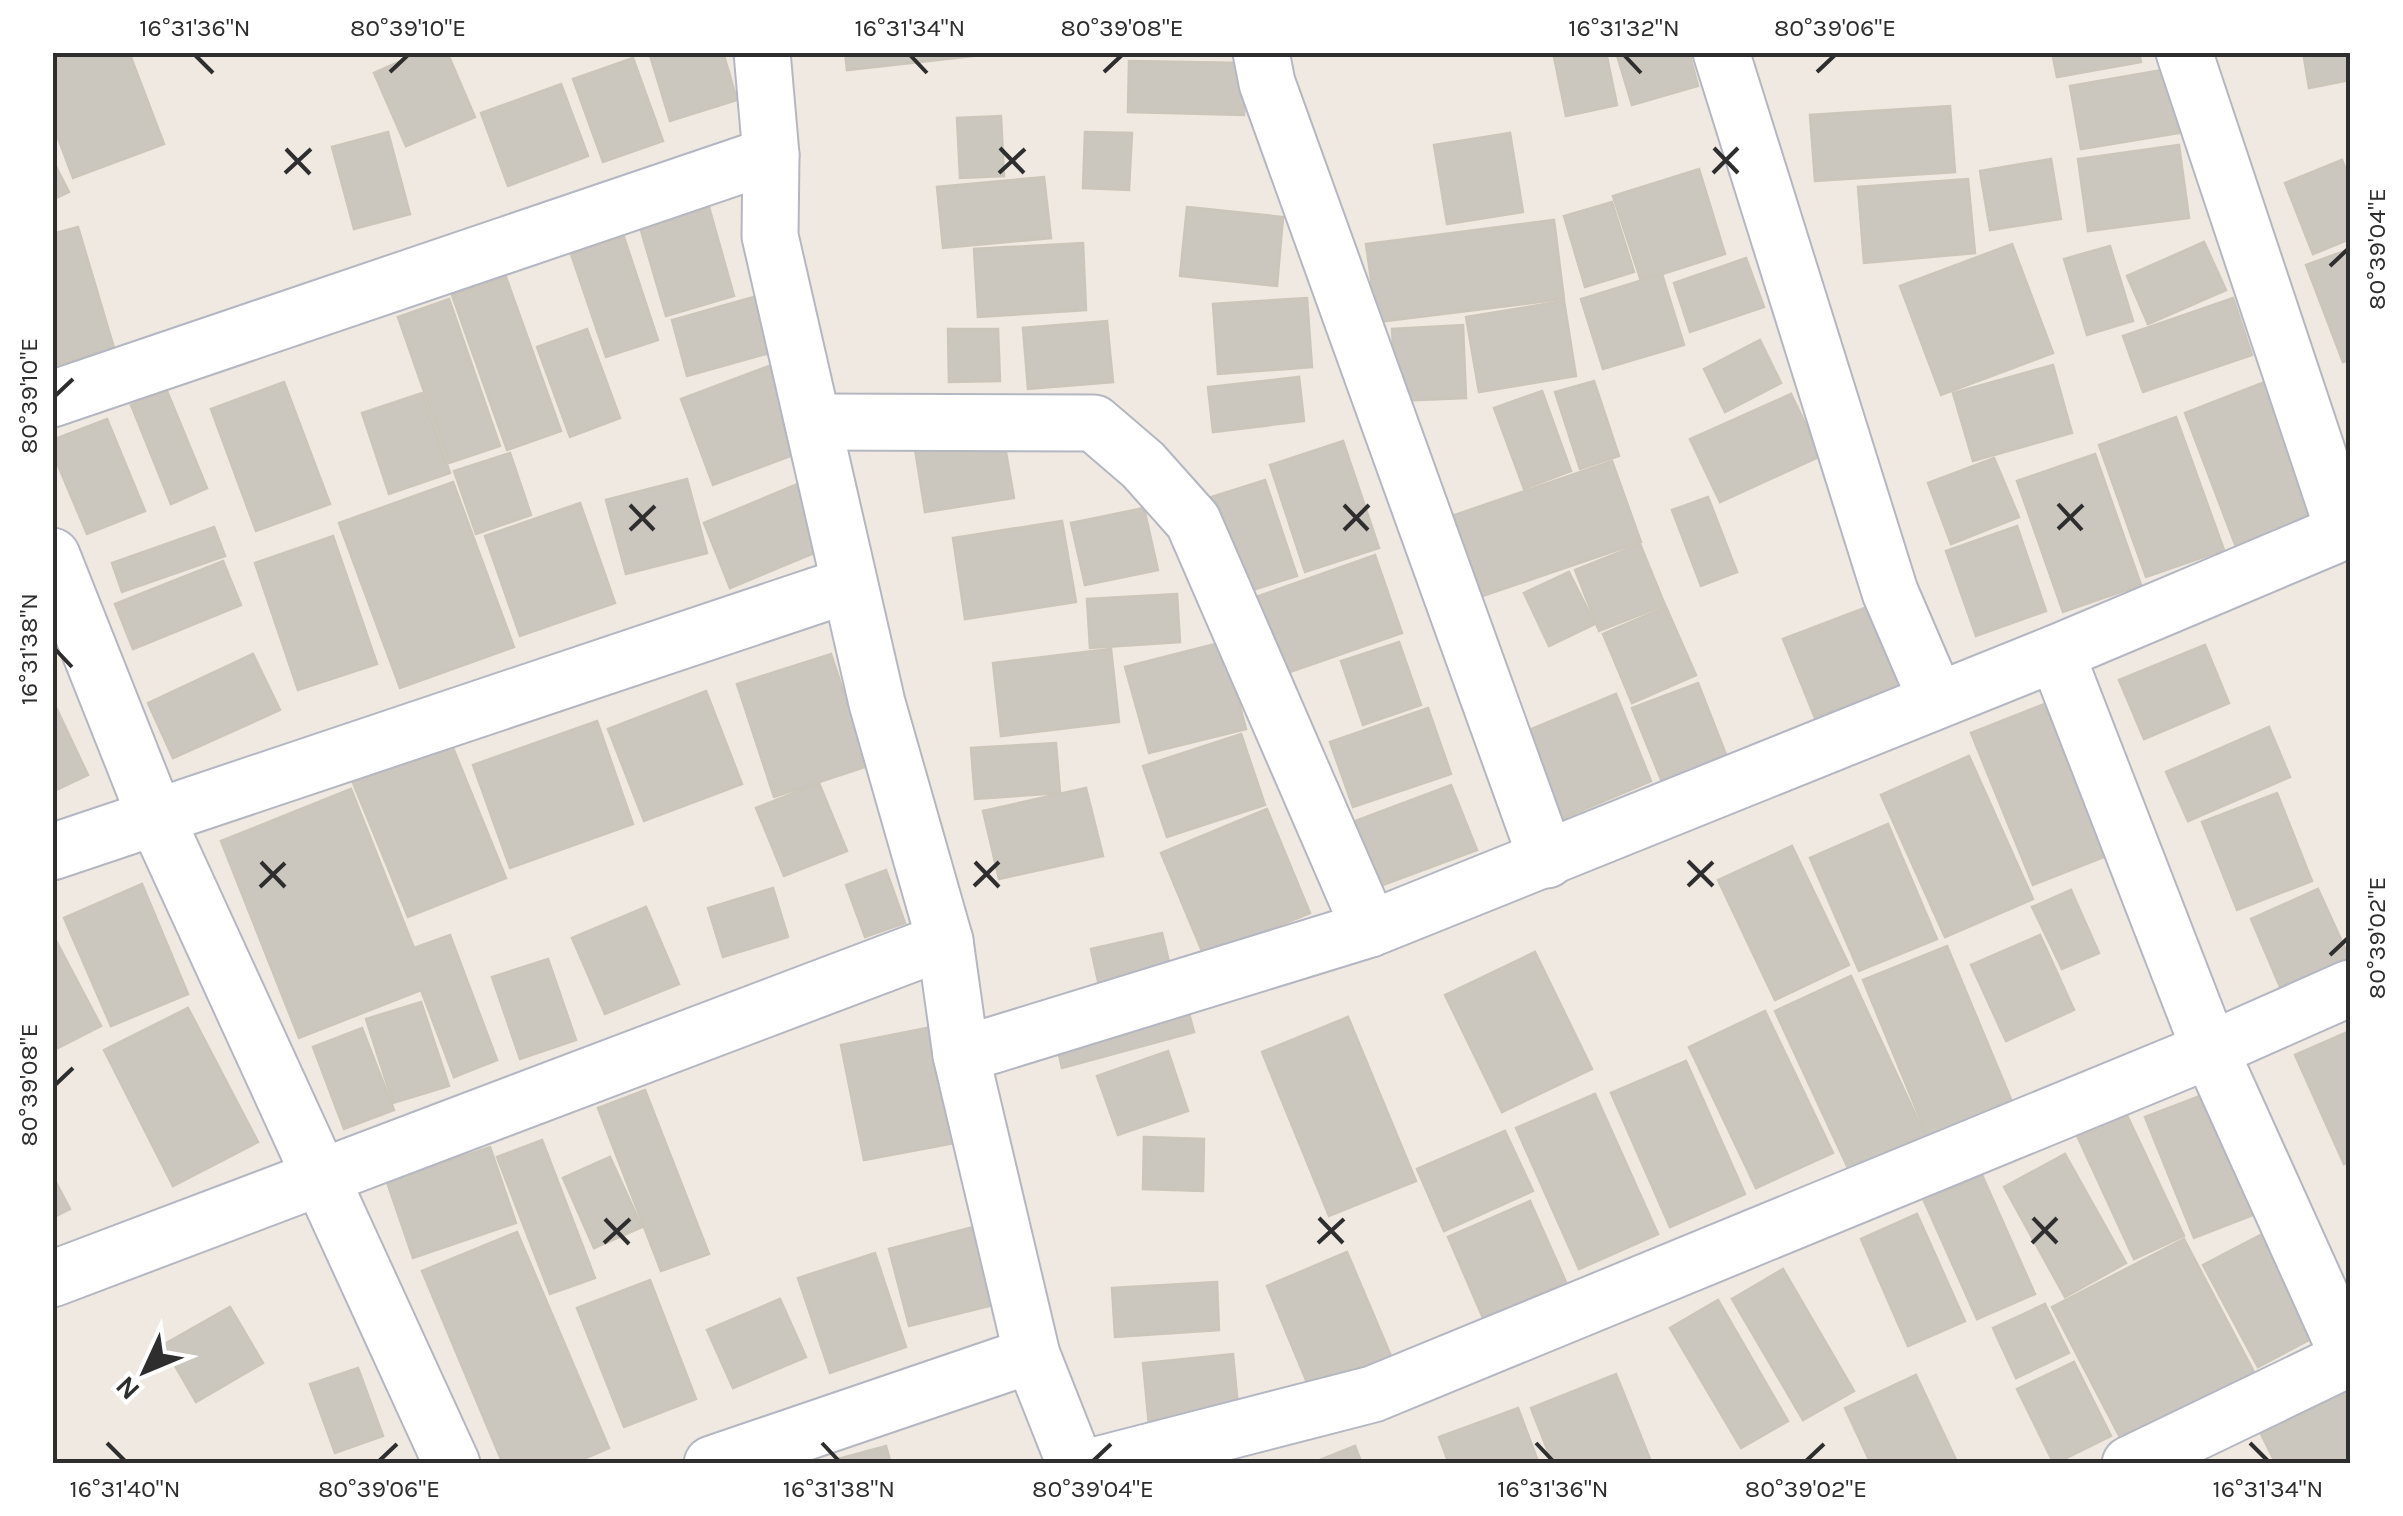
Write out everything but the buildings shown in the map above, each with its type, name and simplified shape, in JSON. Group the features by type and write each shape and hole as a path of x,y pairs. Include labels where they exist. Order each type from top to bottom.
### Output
{"street":[{"path":"762,52 772,155 770,236 877,703 945,941 961,1055 1032,1354 1075,1464"},
{"path":"1261,52 1274,102 1547,860"},
{"path":"1721,52 1890,592 1936,699"},
{"path":"961,1055 1370,929 2056,653 2347,531 2184,52"},
{"path":"52,398 772,155"},
{"path":"813,422 1094,423 1143,465 1193,521 1370,929"},
{"path":"52,556 156,818 452,1464"},
{"path":"52,852 848,585"},
{"path":"2056,653 2210,1050 2350,1359 2130,1464"},
{"path":"52,1279 945,941"},
{"path":"1101,1464 1373,1394 2210,1050 2350,988"},
{"path":"712,1464 1032,1354"}]}
